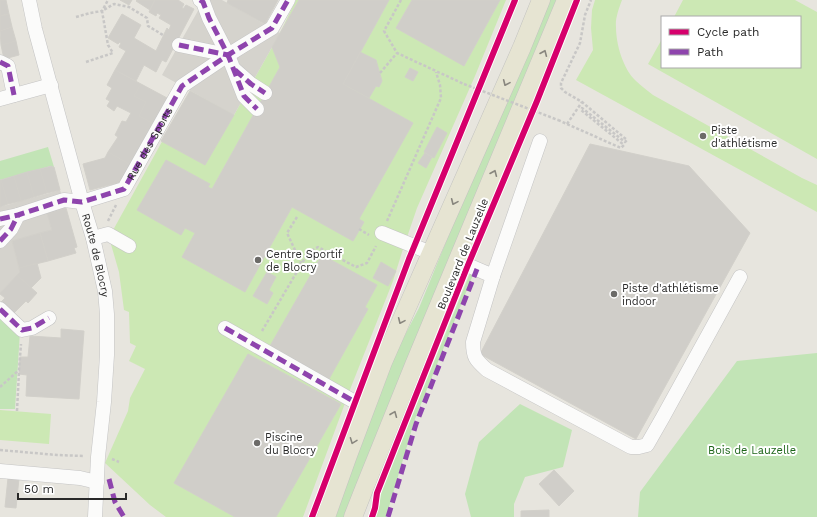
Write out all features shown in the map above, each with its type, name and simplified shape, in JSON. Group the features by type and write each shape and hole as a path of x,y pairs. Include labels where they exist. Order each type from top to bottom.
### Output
{"main road":[{"path":"326,517 383,362 522,47 541,0"},
{"name":"Boulevard de Lauzelle","path":"353,517 566,0"}],"street":[{"name":"Route de Blocry","path":"29,0 35,29 82,202 96,237 105,291 107,314 107,355 95,517"},
{"path":"200,0 203,2 209,18 234,68 244,96 257,109"},
{"path":"179,45 228,55 272,28 288,0"},
{"name":"Rue des Sports","path":"18,215 64,200 82,202 124,189 182,86 228,55"},
{"path":"0,62 8,66 14,95"},
{"path":"234,68 251,84 265,94"},
{"path":"0,99 51,85"},
{"path":"540,142 493,276 473,342 473,353 478,362 487,370 631,447 638,448 647,445 740,277"},
{"path":"0,219 18,215"},
{"path":"0,241 11,229 18,215"},
{"path":"382,233 431,253"},
{"path":"96,237 108,234 129,246"},
{"path":"458,261 493,276"},
{"path":"0,309 22,330 32,328 49,318"},
{"path":"226,328 355,402"},
{"path":"0,472 80,478 97,482"}],"path":[{"path":"86,62 113,53 108,45 102,10 108,0"},
{"path":"401,0 384,32 397,53 464,84 558,120 621,148 624,145 581,110 582,108 626,142 627,140 582,102 565,92 560,83 580,43 585,15 591,0"},
{"path":"76,17 102,10 114,4 129,7 147,18 148,26 163,35"},
{"path":"380,73 397,53"},
{"path":"262,331 308,252 318,247 356,268 367,263 382,233 441,98 440,85 436,72"},
{"path":"476,94 479,87"},
{"path":"567,124 582,102"},
{"path":"531,115 534,108"},
{"path":"96,237 124,189"},
{"path":"297,217 287,233 301,263"},
{"path":"17,411 22,330"},
{"path":"0,387 19,370"},
{"path":"0,450 89,456"},
{"path":"109,458 119,462"}],"green space":[{"name":"Centre Sportif de Blocry","path":"296,0 506,0 475,76 417,208 393,281 351,387 303,517 166,517 150,505 105,463 128,411 130,398 145,369 129,361 136,346 130,343 129,312 124,310 119,272 108,234 112,232 190,91 234,115 280,33"},
{"path":"545,0 558,0 345,517 331,517 382,379 419,308"},
{"name":"Piste d'athlétisme","path":"595,0 622,0 616,21 617,41 627,70 636,81 653,95 817,185 817,212 576,80 593,50 591,28 592,10"},
{"path":"683,0 795,0 817,12 817,159 648,64 661,41 661,68 801,68 801,16 675,16"},
{"path":"48,147 54,167 51,166 0,180 0,161"},
{"path":"470,273 473,275 415,419 386,517 375,517 380,504 380,495"},
{"path":"0,313 20,332 15,409 0,409"},
{"name":"Bois de Lauzelle","path":"817,353 817,517 638,517 640,492 737,361"},
{"path":"520,404 572,430 563,467 525,477 514,504 514,517 471,517 465,494 479,442"},
{"path":"0,410 51,414 49,444 0,440"}],"shaded area":[{"path":"204,0 222,0 280,33 234,115 162,75"},
{"path":"60,190 66,208 47,213 52,230 12,241 20,272 0,293 0,207"}],"building":[{"path":"0,0 6,0 9,14 0,16"},
{"path":"120,0 132,0 129,5"},
{"path":"155,0 150,10 136,1"},
{"path":"155,0 178,0 184,4 183,9 186,5 194,9 166,62 162,60 156,72 144,65 136,81 115,70 126,51 119,47 120,42 118,44 108,38 122,14 141,25 134,38 156,51 167,28 169,30 171,25 159,18 161,15 157,13 156,16 149,12"},
{"path":"228,0 278,0 265,24 227,3"},
{"path":"299,0 389,0 343,84 413,123 359,219 364,222 353,241 292,207 245,292 182,257 195,233 185,228 181,235 137,210 166,160 210,184 208,187 212,189 280,67 272,47"},
{"path":"412,0 500,0 464,66 396,28"},
{"path":"9,14 12,27 0,31 0,16"},
{"path":"12,27 16,41 1,45 0,31"},
{"path":"16,41 19,55 4,59 1,45"},
{"path":"360,52 376,60 382,81 379,87 376,86 369,98 343,84"},
{"path":"410,68 418,72 413,81 405,77"},
{"path":"115,70 141,84 134,96 146,102 139,116 154,124 131,165 108,152 118,137 115,135 122,121 126,122 131,113 117,106 114,111 107,106 110,101 106,99 112,88 107,85"},
{"path":"141,84 169,99 154,124 139,116 146,102 134,96"},
{"path":"190,91 234,115 205,165 161,141"},
{"path":"437,127 447,133 434,158 424,152"},
{"name":"Piste d'athlétisme indoor","path":"590,144 689,166 750,233 636,439 480,354"},
{"path":"108,152 131,165 125,181 90,190 83,164 105,158"},
{"path":"425,153 432,157 426,168 418,163"},
{"path":"52,166 54,167 60,190 47,193 40,169"},
{"path":"40,169 47,193 34,197 27,172"},
{"path":"27,172 34,197 21,201 14,176"},
{"path":"14,176 21,201 8,204 1,180"},
{"path":"0,180 8,204 0,207"},
{"path":"66,208 77,247 74,248 76,253 48,261 40,233 52,230 47,213"},
{"path":"40,233 48,261 19,268 12,241"},
{"path":"322,255 377,285 365,307 368,309 329,379 270,346"},
{"path":"381,262 396,271 388,286 373,278"},
{"path":"37,263 41,278 31,288 17,275 20,272 19,268"},
{"path":"267,272 276,277 269,290 273,293 267,304 253,296"},
{"path":"17,275 37,293 28,303 26,301 12,315 0,303 5,298 0,293"},
{"path":"61,329 84,331 79,399 26,396 27,375 19,374 20,357 28,357 30,336 61,338"},
{"name":"Piscine du Blocry","path":"248,354 341,404 276,517 235,517 174,483"},
{"path":"554,470 574,491 559,506 539,484"},
{"path":"8,478 19,478 16,508 5,507"},
{"path":"549,510 549,517 521,517 521,511"}],"marked path":[{"path":"200,0 203,2 209,18 228,55 244,96 257,109"},
{"path":"0,219 18,215 64,200 82,202 124,189 182,86 272,28 288,0"},
{"path":"179,45 228,55"},
{"path":"0,62 8,66 14,95"},
{"path":"235,70 251,84 265,93"},
{"path":"0,241 11,229 18,215"},
{"path":"388,517 416,424 477,269"},
{"path":"0,309 22,330 32,328 49,318"},
{"path":"225,328 355,402"},
{"path":"109,479 115,502 124,517"}],"cycle path":[{"path":"312,517 409,259 515,0"},
{"path":"372,517 377,493 396,445 577,0"}],"place":[{"name":"Piste d'athlétisme","path":"703,136"},
{"name":"Centre Sportif de Blocry","path":"258,260"},
{"name":"Piste d'athlétisme indoor","path":"614,294"},
{"name":"Piscine du Blocry","path":"257,443"}]}
